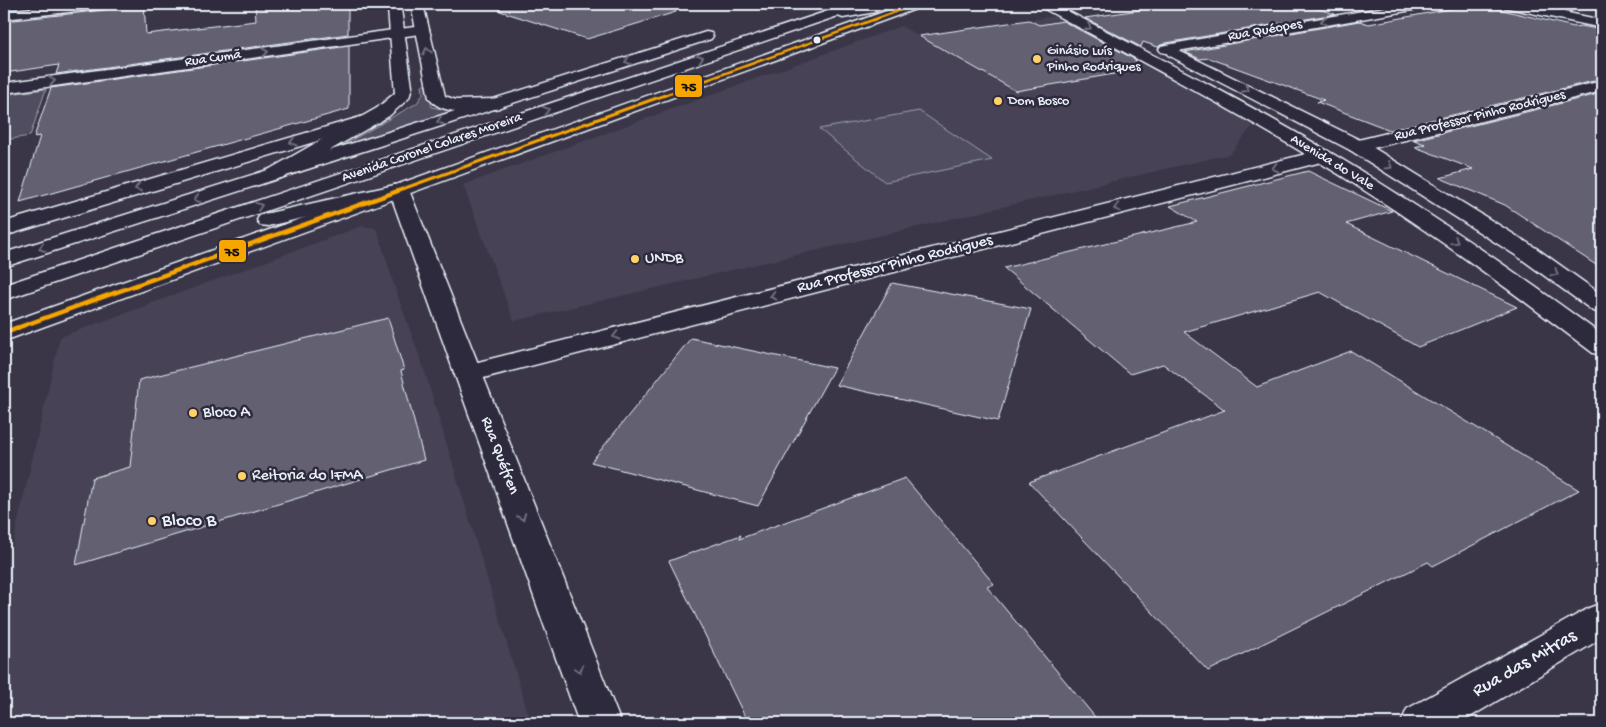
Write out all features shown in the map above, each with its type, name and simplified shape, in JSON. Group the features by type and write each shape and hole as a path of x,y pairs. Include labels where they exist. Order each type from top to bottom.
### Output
{"main road":[{"path":"4,15 105,4"},
{"path":"277,173 374,118 397,102 404,91 394,9 398,4"},
{"path":"417,4 437,98 444,103 453,105 493,104"},
{"name":"Avenida Coronel Colares Moreira","path":"4,293 861,4"},
{"path":"815,19 896,4"},
{"path":"4,333 917,4"},
{"name":"Avenida do Vale","path":"1045,4 1322,156 1506,275 1602,347"},
{"name":"Avenida do Vale","path":"1078,4 1357,146 1528,253 1602,306"},
{"name":"Rua Quéopes","path":"1166,49 1424,4"},
{"path":"1508,4 1602,24"},
{"path":"1550,13 1576,4"},
{"name":"Rua Cumã","path":"4,88 422,30"},
{"name":"Avenida Coronel Colares Moreira","path":"4,260 724,30"},
{"path":"1213,72 1228,103"},
{"name":"Rua Professor Pinho Rodrigues","path":"1357,146 1602,86"},
{"path":"4,229 374,118"},
{"name":"Rua Professor Pinho Rodrigues","path":"468,373 1322,156"},
{"path":"113,255 398,190"},
{"name":"Rua Quéfren","path":"398,190 600,723"},
{"path":"1391,199 1528,253"},
{"name":"Rua das Mitras","path":"1422,723 1602,619"}],"shaded area":[{"path":"1056,16 1255,123 1230,154 514,321 463,185 901,26 1016,91 1137,70 1029,20"},
{"path":"422,85 426,85 432,107 452,111 340,147 417,103 423,94"},
{"path":"46,89 30,136 4,140 4,95"},
{"path":"919,111 992,160 885,182 819,129"},
{"name":"Reitoria do IFMA","path":"362,226 375,228 378,232 395,288 424,369 531,723 4,723 4,583 60,337"}],"building":[{"path":"113,4 144,4 146,34 256,21 255,4 348,4 348,34 56,74 59,65 4,73 5,21 105,10"},
{"path":"501,4 675,4 676,12 587,39 500,11"},
{"path":"1180,4 1302,4 1335,14 1166,43 1158,47 1143,42 1141,47 1085,18"},
{"path":"1477,4 1574,27 1581,26 1602,30 1602,79 1390,130 1317,102 1324,100 1209,58 1200,59 1185,52 1359,21 1369,24"},
{"name":"Ginásio Luís Pinho Rodriques","path":"1029,20 1039,25 1063,21 1136,60 1131,71 1016,91 919,36"},
{"path":"349,46 349,109 20,202 40,136 34,137 51,88"},
{"path":"1602,93 1602,269 1505,205 1440,178 1473,169 1415,147 1425,144 1414,140"},
{"path":"1308,171 1392,211 1346,224 1517,307 1418,347 1320,292 1184,332 1257,387 1351,351 1579,490 1433,566 1428,562 1208,671 1029,482 1225,410 1163,364 1130,374 1004,268 1197,222 1170,206"},
{"path":"892,283 1031,309 998,421 836,385"},
{"path":"388,318 404,370 401,371 424,460 76,565 92,478 130,467 139,380"},
{"path":"691,338 834,368 758,506 591,462"},
{"path":"905,478 994,584 987,587 1100,723 748,723 669,561 741,535 739,539"}],"transit line":[{"name":"75","path":"4,333 917,4"}],"place":[{"name":"Ginásio Luís Pinho Rodriques","path":"1037,59"},
{"name":"Dom Bosco","path":"998,101"},
{"name":"UNDB","path":"635,259"},
{"name":"Bloco A","path":"193,413"},
{"name":"Reitoria do IFMA","path":"242,476"},
{"name":"Bloco B","path":"152,521"}]}
